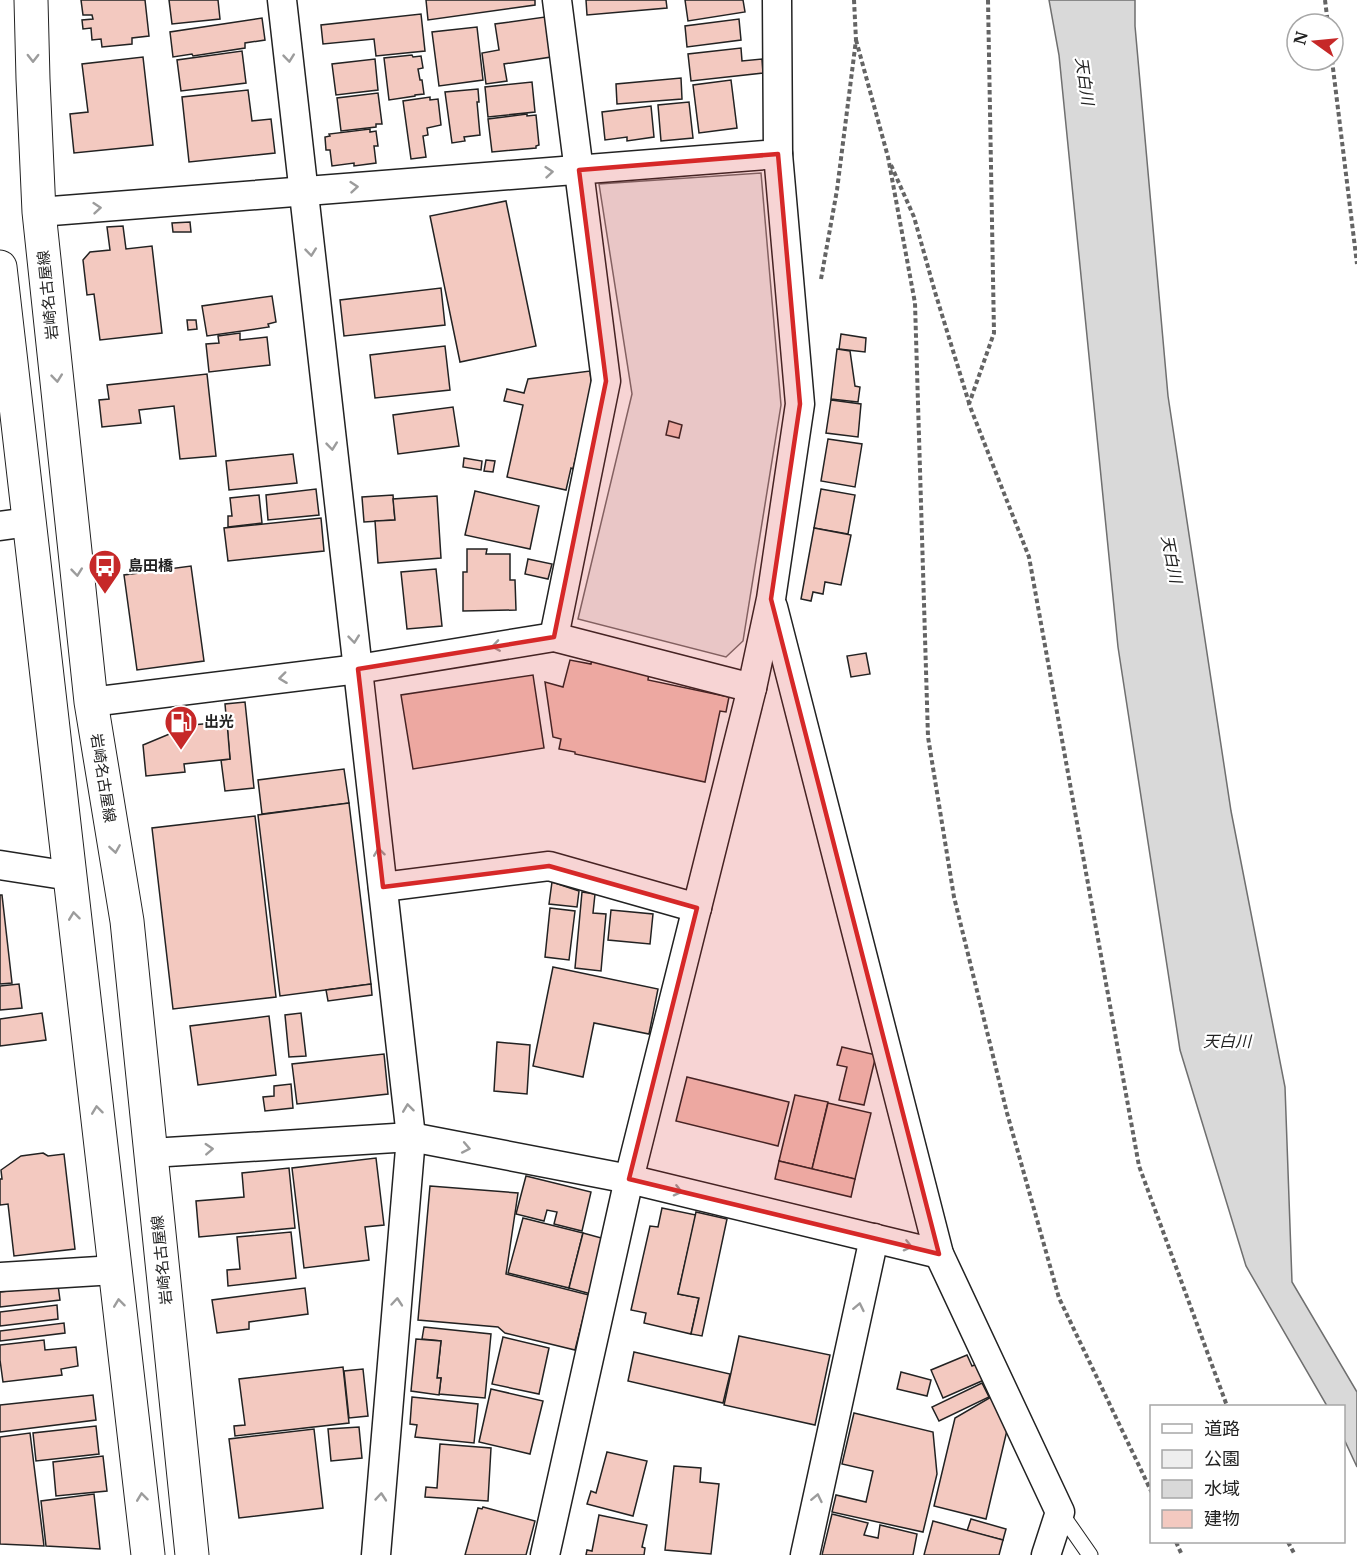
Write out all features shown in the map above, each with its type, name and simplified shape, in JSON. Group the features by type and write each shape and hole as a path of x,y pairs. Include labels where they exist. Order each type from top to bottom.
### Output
{"main road":[{"name":"岩崎名古屋線","path":"31,0 39,212 91,702 127,921 192,1555"},
{"path":"0,267 15,524 70,876 148,1555"}],"street":[{"path":"282,0 411,1137 376,1555"},
{"path":"554,637 606,381 557,0"},
{"path":"545,1555 629,1179 752,688 771,599 800,404 778,154 777,0"},
{"path":"39,212 778,154"},
{"path":"771,599 939,1254 1060,1512 1064,1555"},
{"path":"91,702 358,669 554,637 752,688"},
{"path":"0,865 70,876"},
{"path":"383,887 549,866 697,908"},
{"path":"151,1153 411,1137 629,1179 939,1254"},
{"path":"805,1555 874,1238"},
{"path":"0,1277 115,1270"},
{"path":"1046,1555 1060,1512"}],"lane":[{"path":"1060,1512 1089,1555"}],"path":[{"path":"819,290 837,190 856,40 854,0"},
{"path":"969,404 994,333 988,0"},
{"path":"856,40 888,157 915,303 928,737 954,897 1007,1113 1059,1298 1150,1489"},
{"path":"1333,72 1357,264"},
{"path":"888,157 914,217 969,404 1029,557 1139,1166 1226,1405"}],"highlighted area":[{"path":"778,154 800,404 771,599 939,1254 629,1179 697,908 549,866 383,887 358,669 554,637 606,381 579,170"}],"green space":[{"path":"761,173 781,405 743,641 726,657 578,619 632,394 599,184"}],"water":[{"name":"天白川","path":"1049,0 1135,0 1135,26 1168,396 1231,811 1285,1087 1292,1282 1357,1392 1357,1467 1345,1441 1345,1405 1326,1405 1246,1266 1180,1050 1118,647 1059,55"}],"building":[{"path":"81,0 145,0 149,36 132,38 132,44 102,47 101,39 92,40 91,28 83,29 82,20 93,19 92,15 83,15"},
{"path":"169,0 218,0 220,19 172,24"},
{"path":"426,0 535,0 535,5 428,20"},
{"path":"586,0 666,0 667,8 587,15"},
{"path":"685,0 743,0 745,12 688,21"},
{"path":"421,14 425,51 376,56 374,39 323,44 321,25"},
{"path":"545,17 551,57 504,64 507,81 486,84 482,53 499,50 495,24"},
{"path":"262,18 265,40 245,43 245,48 173,57 170,32"},
{"path":"739,19 741,40 687,47 685,26"},
{"path":"477,27 483,80 439,86 432,32"},
{"path":"741,48 742,61 762,59 763,73 691,81 688,54"},
{"path":"242,51 246,83 181,91 177,60"},
{"path":"412,55 413,57 421,56 423,68 418,69 424,94 389,100 384,58"},
{"path":"143,57 153,145 74,153 70,114 88,112 82,64"},
{"path":"375,59 378,90 336,95 332,64"},
{"path":"681,78 682,99 617,104 616,84"},
{"path":"731,80 737,128 699,133 693,85"},
{"path":"532,82 535,112 488,117 485,87"},
{"path":"478,89 480,135 464,137 465,141 452,143 445,92"},
{"path":"248,90 252,121 271,119 275,153 189,162 182,97"},
{"path":"378,93 382,124 376,124 376,127 341,131 337,98"},
{"path":"430,97 430,100 438,99 441,125 427,128 428,135 423,136 426,157 411,159 403,101"},
{"path":"689,102 693,138 661,141 658,105"},
{"path":"651,106 654,137 627,141 627,137 605,140 602,112"},
{"path":"527,114 527,116 536,115 539,145 536,148 492,152 488,119"},
{"path":"370,129 370,132 376,131 378,146 374,146 376,163 332,166 330,150 326,150 325,137 330,136 329,134"},
{"path":"506,201 536,346 460,362 430,216"},
{"path":"190,222 191,232 173,232 172,223"},
{"path":"123,226 126,249 152,246 162,333 100,340 94,294 87,295 83,260 90,252 110,250 107,227"},
{"path":"441,288 445,325 344,336 340,300"},
{"path":"272,296 276,322 268,324 269,327 207,336 202,306"},
{"path":"187,320 196,320 197,329 188,330"},
{"path":"240,333 240,340 267,337 270,365 209,372 206,344 219,343 218,336"},
{"path":"841,334 866,338 865,352 839,349"},
{"path":"445,346 450,390 375,398 370,355"},
{"path":"837,349 850,351 855,386 860,387 858,402 831,399"},
{"path":"590,371 592,389 566,490 507,477 523,405 504,401 507,389 524,393 528,379"},
{"path":"207,374 216,456 180,459 174,406 139,410 141,423 102,427 99,400 109,399 107,385"},
{"path":"831,400 861,404 858,437 826,433"},
{"path":"453,407 459,446 398,454 393,415"},
{"path":"669,421 682,425 679,438 666,435"},
{"path":"828,439 862,444 855,487 821,481"},
{"path":"293,454 297,483 229,490 226,461"},
{"path":"464,458 482,461 481,470 463,467"},
{"path":"486,460 495,461 493,472 484,471"},
{"path":"316,489 319,515 268,520 266,495"},
{"path":"821,489 855,495 848,534 814,528"},
{"path":"475,491 539,506 530,549 465,535"},
{"path":"259,495 262,523 228,527 228,516 232,516 230,498"},
{"path":"393,495 395,520 364,522 362,497"},
{"path":"437,496 441,558 378,563 375,521 395,520 393,499"},
{"path":"321,518 324,551 228,561 224,528"},
{"path":"814,528 851,535 841,585 825,582 823,594 813,592 811,601 801,599"},
{"path":"467,549 487,549 486,554 510,554 510,580 515,580 516,610 463,611 463,572 467,572"},
{"path":"528,559 552,564 548,579 525,574"},
{"path":"191,566 204,661 137,670 124,575"},
{"path":"436,569 442,626 407,629 401,572"},
{"path":"866,653 870,674 851,677 847,656"},
{"path":"592,659 649,671 648,680 729,697 726,712 720,711 705,782 559,749 561,739 553,737 545,682 563,687 570,660 591,664"},
{"path":"533,675 544,748 413,769 401,695"},
{"path":"245,702 254,788 225,791 221,760 230,759 225,704"},
{"path":"227,722 230,759 184,764 185,772 146,776 143,745 191,725"},
{"path":"344,769 349,803 262,814 258,780"},
{"path":"349,803 371,984 280,996 258,815"},
{"path":"255,816 276,997 173,1009 152,828"},
{"path":"552,882 579,891 577,907 549,904"},
{"path":"582,892 595,894 593,913 606,914 601,971 575,968"},
{"path":"0,895 2,895 12,983 0,984"},
{"path":"550,908 575,911 569,960 545,957"},
{"path":"611,910 653,914 650,944 608,940"},
{"path":"553,967 658,989 649,1034 594,1023 583,1077 533,1066"},
{"path":"19,984 22,1008 0,1010 0,986"},
{"path":"371,984 372,995 328,1001 326,990"},
{"path":"42,1013 46,1040 0,1046 0,1019"},
{"path":"301,1013 306,1056 289,1057 285,1015"},
{"path":"269,1016 276,1075 198,1085 190,1026"},
{"path":"497,1042 530,1045 527,1094 494,1091"},
{"path":"842,1047 876,1055 864,1105 839,1100 847,1067 837,1065"},
{"path":"384,1054 388,1094 297,1104 292,1064"},
{"path":"687,1077 789,1102 778,1146 676,1121"},
{"path":"291,1084 293,1108 265,1111 263,1097 274,1096 274,1086"},
{"path":"795,1095 828,1102 812,1169 779,1161"},
{"path":"828,1103 871,1113 855,1179 812,1169"},
{"path":"43,1153 48,1156 64,1154 75,1249 14,1256 8,1204 0,1205 1,1170 21,1156"},
{"path":"376,1158 384,1225 365,1227 369,1260 304,1268 292,1168"},
{"path":"779,1161 855,1179 851,1197 775,1179"},
{"path":"289,1168 295,1228 199,1237 196,1201 244,1197 242,1173"},
{"path":"526,1176 591,1192 582,1231 554,1224 557,1212 547,1210 544,1221 516,1214"},
{"path":"430,1186 518,1193 506,1274 589,1295 575,1350 505,1333 498,1327 418,1320"},
{"path":"662,1208 696,1215 678,1294 699,1298 691,1334 644,1323 646,1313 631,1310 650,1226 658,1227"},
{"path":"696,1212 727,1219 702,1336 691,1334 699,1298 678,1294"},
{"path":"523,1218 583,1233 569,1288 508,1273"},
{"path":"291,1232 296,1278 228,1286 227,1270 240,1269 237,1237"},
{"path":"583,1233 605,1239 591,1294 569,1288"},
{"path":"58,1285 60,1300 0,1307 0,1292"},
{"path":"305,1288 308,1314 249,1322 249,1329 217,1333 212,1300"},
{"path":"57,1305 58,1319 0,1326 0,1312"},
{"path":"64,1323 65,1333 0,1341 0,1331"},
{"path":"424,1327 491,1334 485,1398 439,1394 441,1378 437,1378 441,1341 422,1339"},
{"path":"739,1336 830,1355 815,1425 724,1405"},
{"path":"503,1337 549,1348 539,1394 492,1384"},
{"path":"416,1339 441,1341 437,1378 441,1378 439,1395 411,1391"},
{"path":"44,1340 45,1350 76,1347 78,1366 61,1369 62,1375 3,1382 0,1345"},
{"path":"634,1352 730,1374 723,1403 628,1381"},
{"path":"967,1355 972,1366 977,1364 984,1380 943,1398 931,1370"},
{"path":"343,1367 349,1423 235,1436 234,1426 245,1425 239,1379"},
{"path":"363,1369 368,1416 349,1418 344,1371"},
{"path":"901,1372 931,1380 927,1396 897,1389"},
{"path":"982,1383 989,1397 939,1421 932,1407"},
{"path":"491,1389 543,1401 530,1454 479,1442"},
{"path":"93,1395 96,1420 0,1432 0,1405"},
{"path":"412,1397 478,1404 474,1443 415,1437 417,1425 410,1424"},
{"path":"991,1397 1008,1426 986,1519 934,1506 955,1418"},
{"path":"854,1413 933,1432 937,1474 923,1532 832,1512 836,1495 866,1502 873,1471 842,1464"},
{"path":"96,1426 99,1454 36,1461 33,1433"},
{"path":"359,1427 362,1458 331,1461 328,1429"},
{"path":"314,1429 323,1508 239,1518 229,1439"},
{"path":"30,1433 44,1546 0,1544 0,1437"},
{"path":"440,1444 491,1448 488,1501 425,1497 426,1487 437,1488"},
{"path":"607,1452 647,1461 633,1516 587,1504 591,1491 596,1493"},
{"path":"103,1456 107,1491 56,1496 53,1462"},
{"path":"674,1466 701,1468 700,1482 719,1484 711,1554 665,1550"},
{"path":"94,1494 100,1549 46,1546 41,1501"},
{"path":"483,1507 535,1521 526,1555 465,1555 478,1508"},
{"path":"832,1514 868,1523 864,1535 878,1538 880,1525 917,1534 913,1555 822,1555"},
{"path":"599,1515 647,1525 642,1547 645,1548 644,1555 586,1555 587,1550 592,1551"},
{"path":"971,1519 1006,1529 1003,1540 967,1531"},
{"path":"933,1521 1003,1540 999,1555 924,1555"}],"place":[{"name":"島田橋","path":"105,595"},
{"name":"出光","path":"181,751"}]}
